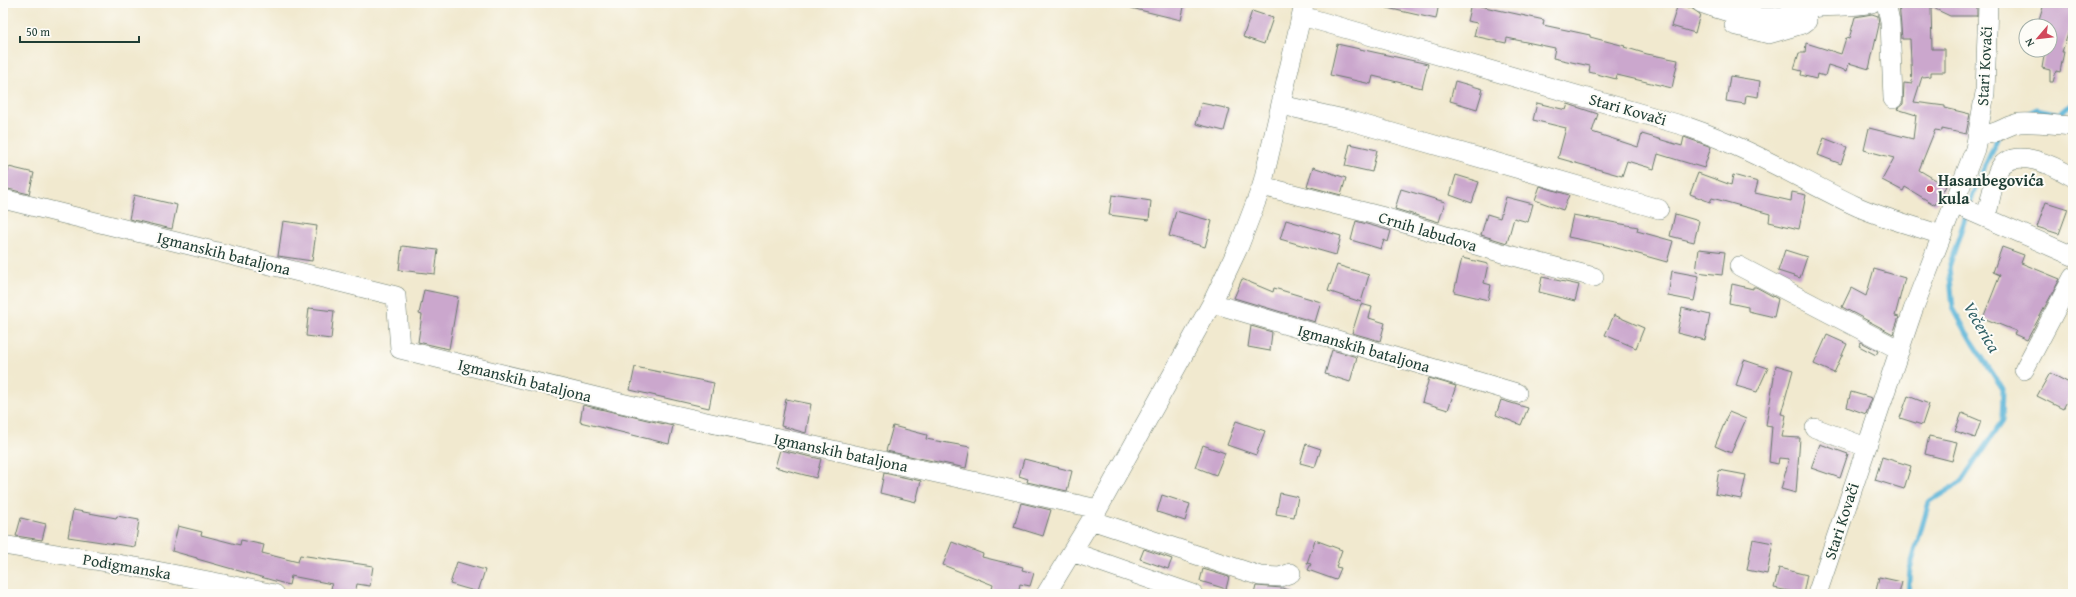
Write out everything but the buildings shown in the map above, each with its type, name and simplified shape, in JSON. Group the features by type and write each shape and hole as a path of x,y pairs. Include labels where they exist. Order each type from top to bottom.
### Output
{"street":[{"path":"1704,11 1766,18 1826,7 1852,6 1872,3"},
{"path":"1886,3 1890,21 1893,99"},
{"name":"Stari Kovači","path":"1817,594 1866,447 1941,234 1956,204 1975,149 1995,128 1985,93 1988,3"},
{"path":"1046,594 1094,514 1212,304 1239,246 1262,186 1303,9"},
{"name":"Stari Kovači","path":"1303,9 1723,139 1856,206 1941,234"},
{"path":"1281,105 1352,121 1659,209"},
{"path":"1995,128 2021,123 2073,126"},
{"path":"1982,216 1999,169 2013,159 2027,157 2073,177"},
{"name":"Crnih labudova","path":"1262,186 1384,217 1502,253 1594,277"},
{"name":"Igmanskih bataljona","path":"3,199 396,296 400,349 621,403 1094,514"},
{"path":"1956,204 2073,256"},
{"path":"1739,266 1900,350"},
{"path":"2024,370 2073,277"},
{"name":"Igmanskih bataljona","path":"1212,304 1517,394"},
{"path":"1815,428 1866,447"},
{"path":"1094,514 1260,576 1280,577 1291,573"},
{"name":"Podigmanska","path":"3,545 136,567 274,594"},
{"path":"1072,552 1193,594"}],"waterway":[{"name":"Večerica","path":"2023,116 2037,109 2059,114 2073,102"},
{"name":"Večerica","path":"1908,594 1910,569 1929,502 1961,482 2002,421 2003,389 1973,344 1953,308 1949,267 1975,188 1998,137"}],"place":[{"name":"Hasanbegovića kula","path":"1930,189"}]}
